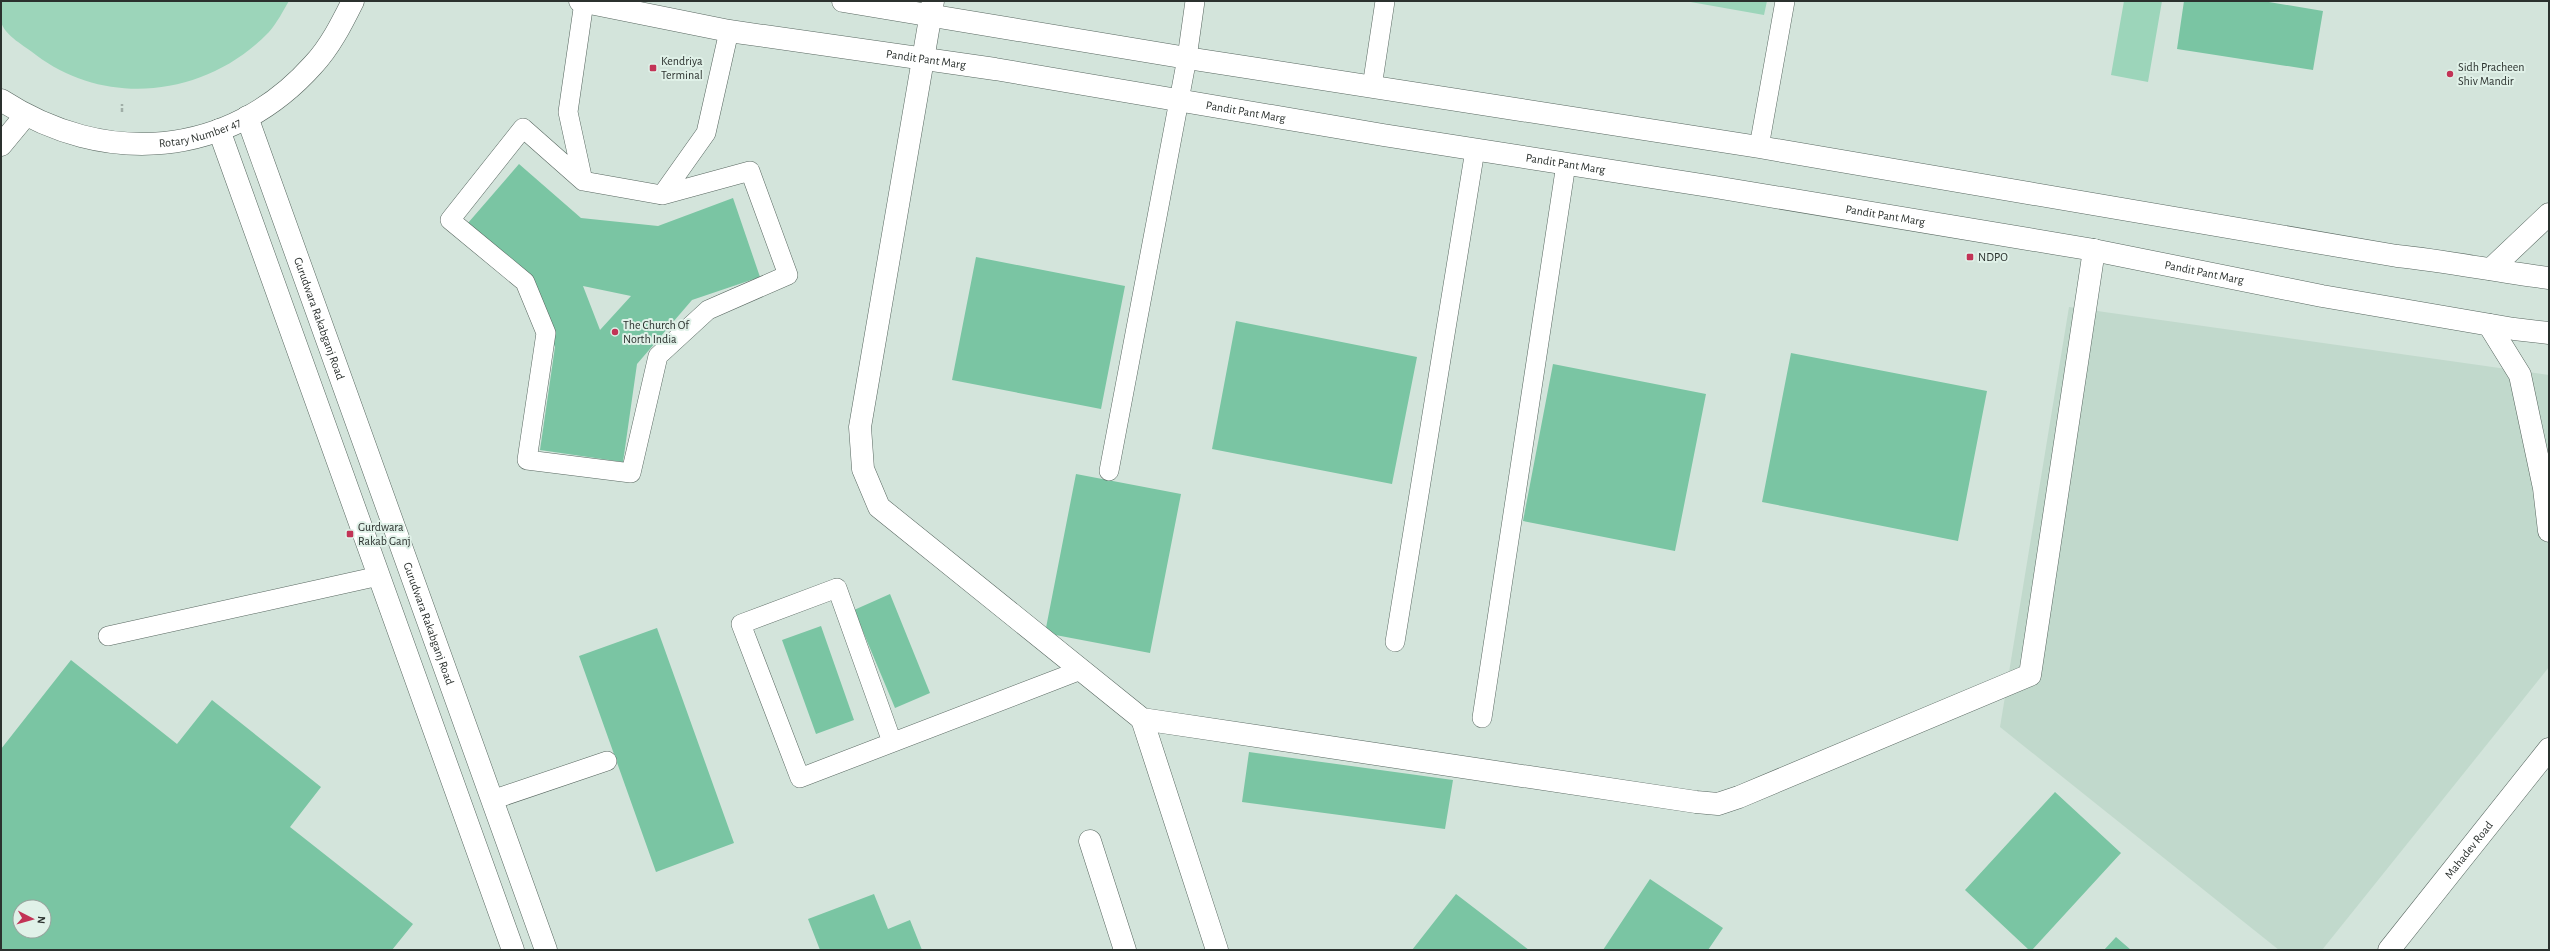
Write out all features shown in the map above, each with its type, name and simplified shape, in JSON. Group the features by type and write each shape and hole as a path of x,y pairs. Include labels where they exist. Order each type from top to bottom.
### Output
{"street":[{"name":"Rotary Number 47","path":"1,100 25,116 56,130 81,138 121,144 154,144 188,139 219,130 247,117 286,92 314,65 336,33 353,1"},
{"name":"Pandit Pant Marg","path":"582,1 729,31 922,60 995,69 1475,150 2094,250 2322,296 2489,325 2549,333"},
{"path":"843,1 932,9 1188,58 1759,147 2397,256 2451,262 2549,278"},
{"path":"932,9 860,427 863,469 879,507 1142,719 1696,802 1718,804 1739,798 2030,675 2094,250"},
{"path":"1,145 25,116"},
{"name":"Gurudwara Rakabganj Road","path":"247,117 546,950"},
{"path":"219,130 513,950"},
{"path":"2491,269 2549,214"},
{"path":"2489,325 2520,375 2544,488 2549,532"},
{"path":"1142,719 1217,950"},
{"name":"Mahadev Road","path":"2389,950 2549,749"},
{"path":"1090,841 1125,950"}],"lane":[{"path":"582,1 568,112 583,181"},
{"path":"1109,471 1188,58 1195,1"},
{"path":"1372,87 1385,1"},
{"path":"1759,147 1785,1"},
{"path":"662,195 706,134 729,31"},
{"path":"523,128 583,181 662,195 750,171 788,275 708,310 658,356 631,473 527,460 546,333 525,282 450,220 523,128"},
{"path":"1396,642 1475,150"},
{"path":"1482,718 1566,164"},
{"path":"108,636 379,576"},
{"path":"892,742 837,588 741,624 800,778 1081,670"},
{"path":"492,800 607,761"}],"shaded area":[{"path":"2069,307 2549,375 2549,667 2322,950 2279,950 2000,727"}],"green space":[{"path":"1,1 289,1 269,32 244,54 217,70 187,82 157,88 125,88 94,83 64,72 36,55 11,36 3,27 1,22"},
{"path":"1685,1 1767,1 1764,15"},
{"path":"2124,1 2162,1 2148,82 2111,75"}],"building":[{"path":"2184,1 2263,1 2323,11 2313,70 2177,49"},
{"path":"519,164 581,218 658,226 733,198 760,277 692,300 637,364 623,462 540,450 555,347 527,274 468,223","holes":["583,286 631,296 600,330"]},
{"path":"976,257 1125,286 1101,409 952,380"},
{"path":"1236,321 1417,357 1392,484 1212,449"},
{"path":"1791,353 1987,391 1958,541 1762,502"},
{"path":"1553,364 1706,394 1675,551 1523,521"},
{"path":"1076,474 1181,494 1150,653 1045,633"},
{"path":"890,594 930,693 895,708 854,610"},
{"path":"821,626 854,720 816,734 782,640"},
{"path":"657,628 734,843 656,872 579,656"},
{"path":"71,660 177,744 212,700 321,787 290,827 413,924 392,950 1,950 1,749"},
{"path":"1249,752 1453,780 1445,829 1242,802"},
{"path":"2055,792 2121,853 2032,950 2029,950 1965,890"},
{"path":"1650,879 1723,928 1708,950 1603,950"},
{"path":"874,894 888,929 910,920 922,950 820,950 808,919"},
{"path":"1456,894 1529,950 1412,950"},
{"path":"2116,937 2131,950 2104,950"}],"place":[{"name":"Kendriya Terminal","path":"653,68"},
{"name":"Sidh Pracheen Shiv Mandir","path":"2450,74"},
{"name":"NDPO","path":"1970,257"},
{"name":"The Church Of North India","path":"615,332"},
{"name":"Gurdwara Rakab Ganj","path":"350,534"}]}
